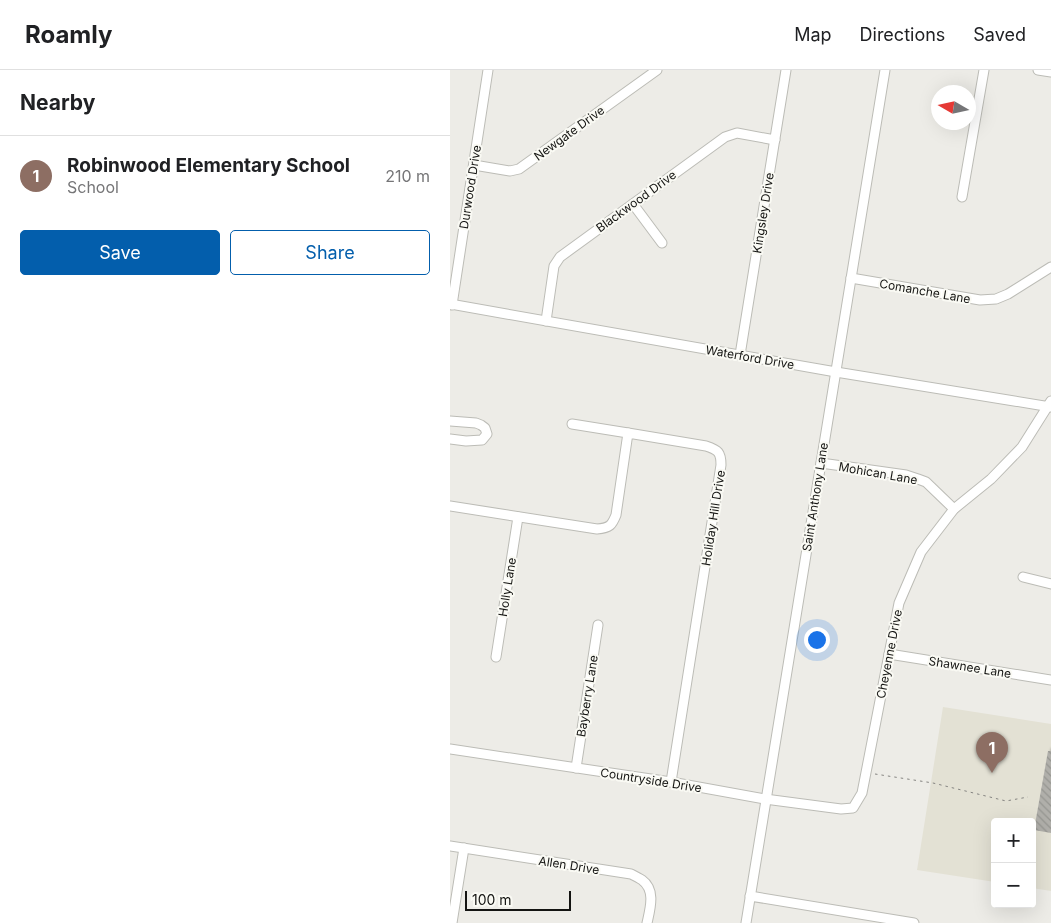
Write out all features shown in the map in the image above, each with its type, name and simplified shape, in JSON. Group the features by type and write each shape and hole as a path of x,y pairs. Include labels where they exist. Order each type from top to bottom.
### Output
{"street":[{"name":"Durwood Drive","path":"451,304 488,70"},
{"name":"Newgate Drive","path":"474,165 510,171 519,169 657,70"},
{"name":"Kingsley Drive","path":"740,355 786,70"},
{"name":"Saint Anthony Lane","path":"746,923 885,70"},
{"path":"962,197 984,70"},
{"path":"1038,70 1051,72"},
{"name":"Blackwood Drive","path":"546,321 554,266 560,257 725,136 737,133 775,140"},
{"path":"633,204 662,243"},
{"name":"Comanche Lane","path":"851,278 980,300 996,299 1008,294 1051,267"},
{"name":"Waterford Drive","path":"451,304 836,372 1050,405"},
{"name":"Cheyenne Drive","path":"853,808 862,793 899,603 921,552 954,509 991,479 1022,446 1050,405"},
{"path":"450,421 481,425 486,428 487,434 482,440 475,441 450,439"},
{"path":"450,506 606,529 612,524 616,514 628,434 572,424"},
{"name":"Holiday Hill Drive","path":"628,434 706,446 716,449 721,456 671,782"},
{"name":"Mohican Lane","path":"821,463 906,475 918,479 926,482 954,509"},
{"name":"Holly Lane","path":"496,657 518,517"},
{"path":"1023,577 1051,584"},
{"name":"Bayberry Lane","path":"576,768 598,625"},
{"name":"Shawnee Lane","path":"889,654 1051,680"},
{"name":"Countryside Drive","path":"450,749 671,782 765,799 841,809 853,808"},
{"name":"Allen Drive","path":"450,846 631,874 648,886 651,899 647,923"},
{"path":"452,923 464,848"},
{"path":"750,896 914,923"}],"path":[{"path":"866,772 933,783 1006,801 1028,798"}],"shaded area":[{"path":"943,707 1051,724 1051,891 1036,889 1036,818 991,818 991,881 917,870"}],"building":[{"path":"1048,751 1051,751 1051,833 1036,830 1036,819"}],"place":[{"name":"Robinwood Elementary School","path":"992,773"}]}
